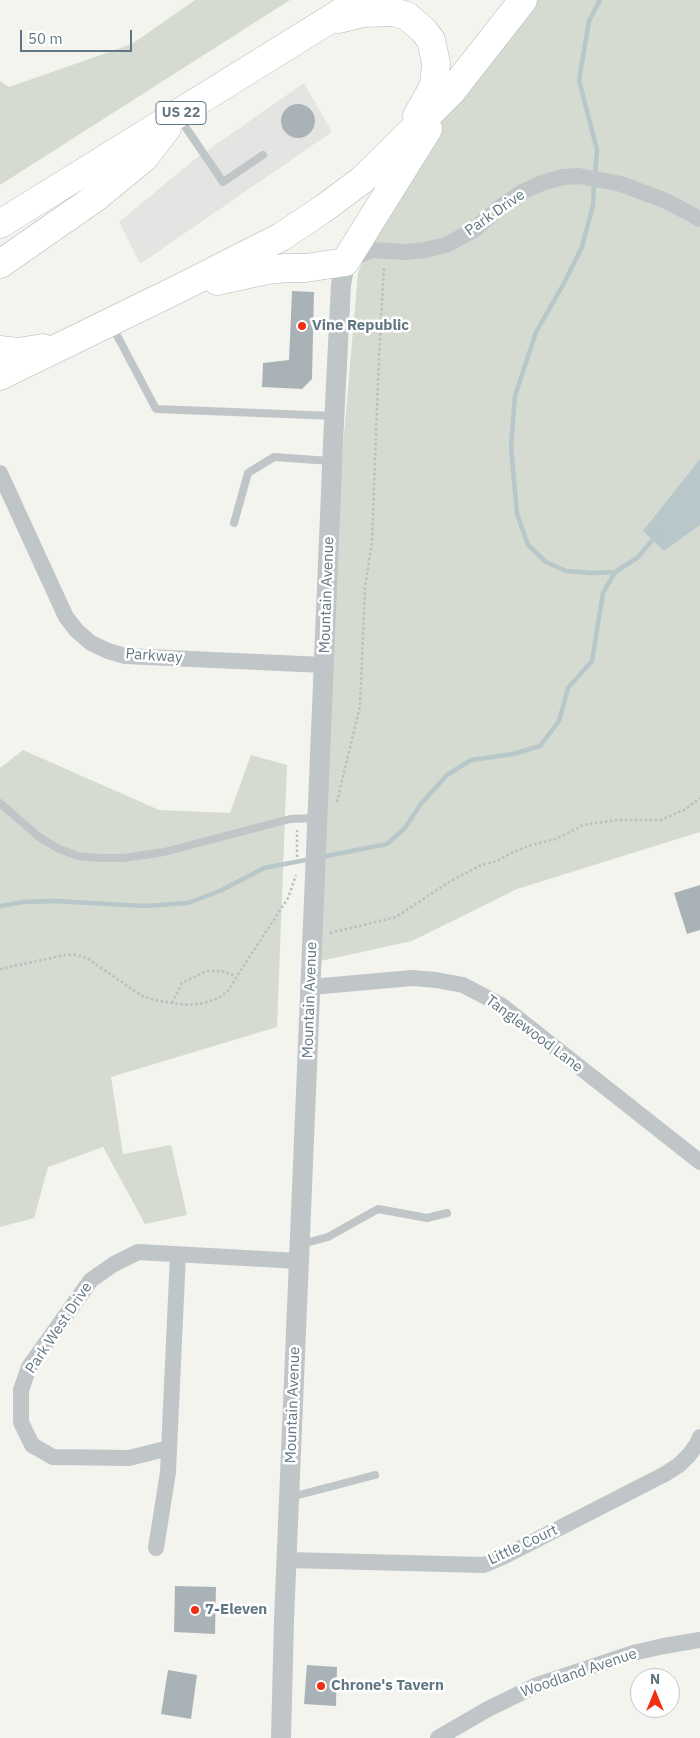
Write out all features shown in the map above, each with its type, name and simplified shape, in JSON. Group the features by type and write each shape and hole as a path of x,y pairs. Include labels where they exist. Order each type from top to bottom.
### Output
{"highway":[{"name":"US 22","path":"0,224 361,0"},
{"path":"178,290 267,270 306,268 345,262 452,92 523,0"},
{"path":"323,24 363,13 394,12 406,16 424,31 431,40 436,63 434,84 405,137"},
{"path":"0,376 178,290 282,237 362,180 452,92"},
{"path":"0,264 95,198 144,158 177,115"},
{"path":"0,350 18,352 69,342"}],"street":[{"name":"Park Drive","path":"345,262 372,250 386,249 406,252 446,245 474,230 500,207 522,192 542,183 563,177 579,176 621,184 666,200 700,219"},
{"name":"Mountain Avenue","path":"281,1738 310,987 305,876 323,821 324,665 332,461 341,286 345,262"},
{"name":"Parkway","path":"0,473 66,617 77,631 91,643 125,656 324,665"},
{"name":"Tanglewood Lane","path":"310,987 412,978 463,985 501,1005 700,1162"},
{"name":"Park West Drive","path":"169,1448 129,1458 53,1457 32,1445 21,1422 21,1390 29,1367 91,1280 114,1264 138,1252 178,1254 299,1252"},
{"path":"156,1548 168,1472 178,1254"},
{"name":"Little Court","path":"287,1560 484,1564 503,1557 665,1474 679,1465 689,1455 698,1444 700,1437"},
{"name":"Woodland Avenue","path":"438,1738 488,1708 537,1685 633,1653 700,1640"}],"lane":[{"path":"177,115 224,182 263,155"},
{"path":"110,322 156,409 335,416"},
{"path":"234,523 248,473 274,457 332,461"},
{"path":"0,803 39,837 59,849 78,856 98,858 123,858 164,852 290,819 323,821"},
{"path":"299,1252 328,1238 378,1209 427,1218 448,1212"},
{"path":"289,1497 375,1475"}],"path":[{"path":"323,821 360,706 365,588 372,541 379,356 386,249"},
{"path":"330,934 396,917 449,882 479,866 531,844 556,839 583,825 617,820 661,820 686,809 700,798"},
{"path":"297,831 297,858"},
{"path":"0,969 65,955 76,955 87,958 142,996 154,1000 189,1005 219,998 229,990 236,976 288,898 305,876 297,866"},
{"path":"172,1003 182,983 206,971 222,971 236,976"}],"shaded area":[{"path":"195,0 290,0 0,185 0,81 9,87 132,44"},
{"path":"523,0 700,0 700,832 517,889 412,941 311,963 324,665 358,273 387,197"},
{"path":"304,83 332,132 140,264 119,222 195,159"},
{"path":"700,459 700,525 664,551 643,531"},
{"path":"23,750 159,810 230,813 251,755 287,765 277,1027 111,1077 123,1154 171,1145 187,1215 145,1224 103,1147 48,1167 34,1218 0,1227 0,768"}],"building":[{"path":"298,104 305,105 310,109 314,114 314,128 310,133 305,137 298,138 291,137 286,133 282,128 281,121 282,114 286,109 291,105"},
{"name":"Vine Republic","path":"292,291 314,292 312,379 302,389 262,387 263,363 289,360"},
{"path":"700,885 700,930 687,934 674,893"},
{"name":"7-Eleven","path":"175,1586 216,1587 215,1634 174,1632"},
{"name":"Chrone's Tavern","path":"307,1665 337,1667 336,1706 304,1704"},
{"path":"168,1670 197,1675 191,1719 161,1714"}],"waterway":[{"path":"595,175 597,150 579,80 589,21 600,0"},
{"path":"594,182 593,205 582,247 536,332 515,396 511,447 517,514 528,545 546,562 566,571 615,572 637,558 656,536"},
{"path":"321,857 387,844 405,828 420,805 447,775 471,760 513,754 540,746 559,721 568,688 592,661 603,593 615,572"},
{"path":"0,906 24,902 55,901 145,906 188,903 222,890 264,868 311,859"}],"place":[{"name":"Vine Republic","path":"302,326"},
{"name":"7-Eleven","path":"195,1610"},
{"name":"Chrone's Tavern","path":"321,1686"}]}
